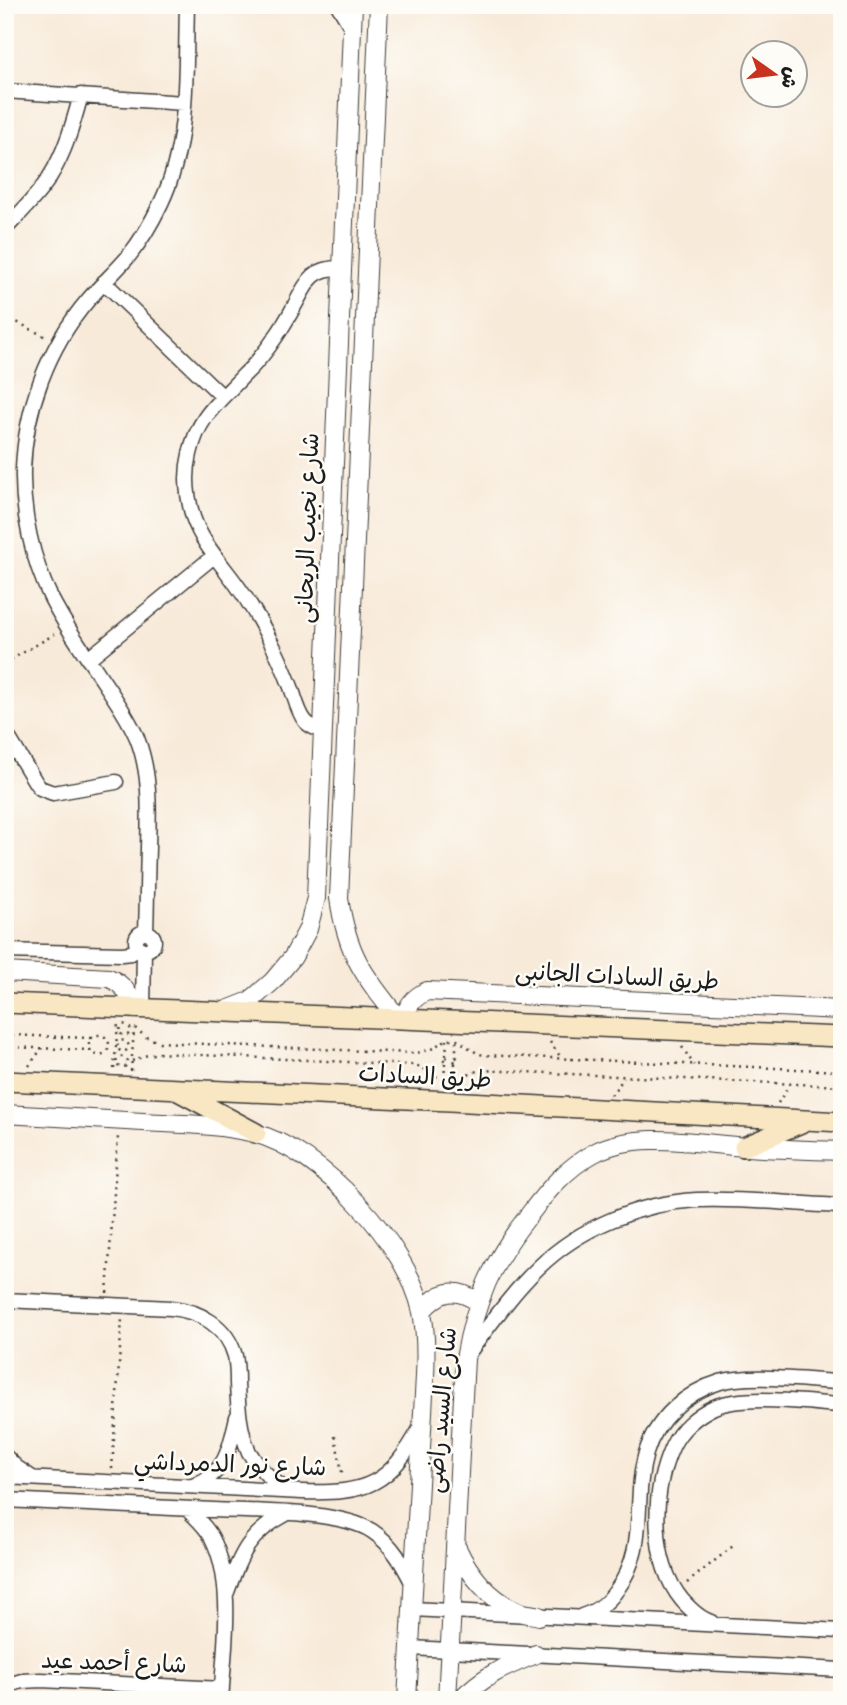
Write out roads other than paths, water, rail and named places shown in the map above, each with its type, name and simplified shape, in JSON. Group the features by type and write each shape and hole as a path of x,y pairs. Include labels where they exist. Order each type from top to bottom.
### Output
{"main road":[{"path":"5,1003 137,1017 222,1012 842,1037"},
{"name":"طريق السادات","path":"5,1081 842,1122"},
{"path":"174,1088 256,1133"},
{"path":"744,1147 807,1120"}],"street":[{"path":"137,1017 141,949 136,943 140,934 146,932 150,797 147,776 136,736 127,717 67,626 38,567 29,536 24,503 24,459 33,405 43,373 58,344 71,321 147,230 174,169 184,103 187,5"},
{"path":"338,5 352,28"},
{"name":"شارع نجيب الريحانى","path":"222,1012 250,1001 274,981 293,957 308,929 316,898 353,5"},
{"name":"شارع نجيب الريحانى","path":"379,5 339,898 342,923 361,970 375,990 402,1018"},
{"path":"5,91 184,103"},
{"path":"5,229 34,198 60,159 81,95"},
{"path":"323,731 310,726 301,715 279,659 256,615 202,539 188,497 187,475 197,432 208,413 277,336 310,278 331,267 342,268"},
{"path":"104,282 222,396"},
{"path":"340,328 364,329"},
{"path":"88,659 214,555"},
{"path":"5,732 36,783 47,792 116,782"},
{"path":"316,898 339,898"},
{"path":"5,951 122,954 141,949"},
{"path":"5,972 102,976 116,980 126,989 137,1017"},
{"name":"طريق السادات الجانبى","path":"402,1018 412,1000 427,991 842,1010"},
{"path":"5,1114 200,1125 256,1133"},
{"name":"شارع السيد راضى","path":"256,1133 283,1144 308,1159 333,1179 361,1208 386,1239 407,1273 422,1311 426,1353 407,1700"},
{"name":"شارع السيد راضى","path":"447,1700 464,1359 478,1302 488,1278 515,1232 551,1186 595,1153 619,1144 648,1141 744,1147"},
{"path":"744,1147 842,1151"},
{"path":"464,1359 501,1309 540,1265 563,1247 613,1219 669,1203 698,1200 842,1206"},
{"path":"422,1311 430,1301 449,1292 469,1296 478,1302"},
{"path":"5,1300 185,1309 211,1321 222,1331 235,1356 238,1412 249,1451 265,1474 287,1491"},
{"path":"577,1617 596,1611 612,1597 633,1562 638,1541 646,1454 660,1426 683,1401 721,1382 742,1378 842,1382"},
{"path":"723,1625 705,1620 688,1607 676,1592 666,1572 658,1529 658,1508 665,1465 673,1445 684,1429 698,1416 714,1407 732,1402 842,1405"},
{"path":"193,1486 205,1481 223,1464 238,1412"},
{"name":"شارع نور الدمرداشي","path":"5,1477 302,1492 345,1491 382,1478 396,1466 408,1451 423,1423"},
{"path":"5,1456 33,1478"},
{"path":"224,1511 226,1488"},
{"path":"221,1694 227,1594 239,1560 258,1532 271,1522 294,1514 302,1492"},
{"name":"شارع نور الدمرداشي","path":"5,1500 294,1514 353,1522 371,1530 387,1543 400,1559 414,1587"},
{"path":"187,1509 203,1524 216,1548 227,1594"},
{"path":"455,1544 465,1565 479,1584 517,1611 539,1616"},
{"path":"412,1609 842,1631"},
{"path":"410,1648 842,1670"},
{"path":"460,1700 473,1686 492,1673 536,1654"},
{"name":"شارع أحمد عيد","path":"5,1686 22,1681 41,1681 221,1694"}]}
